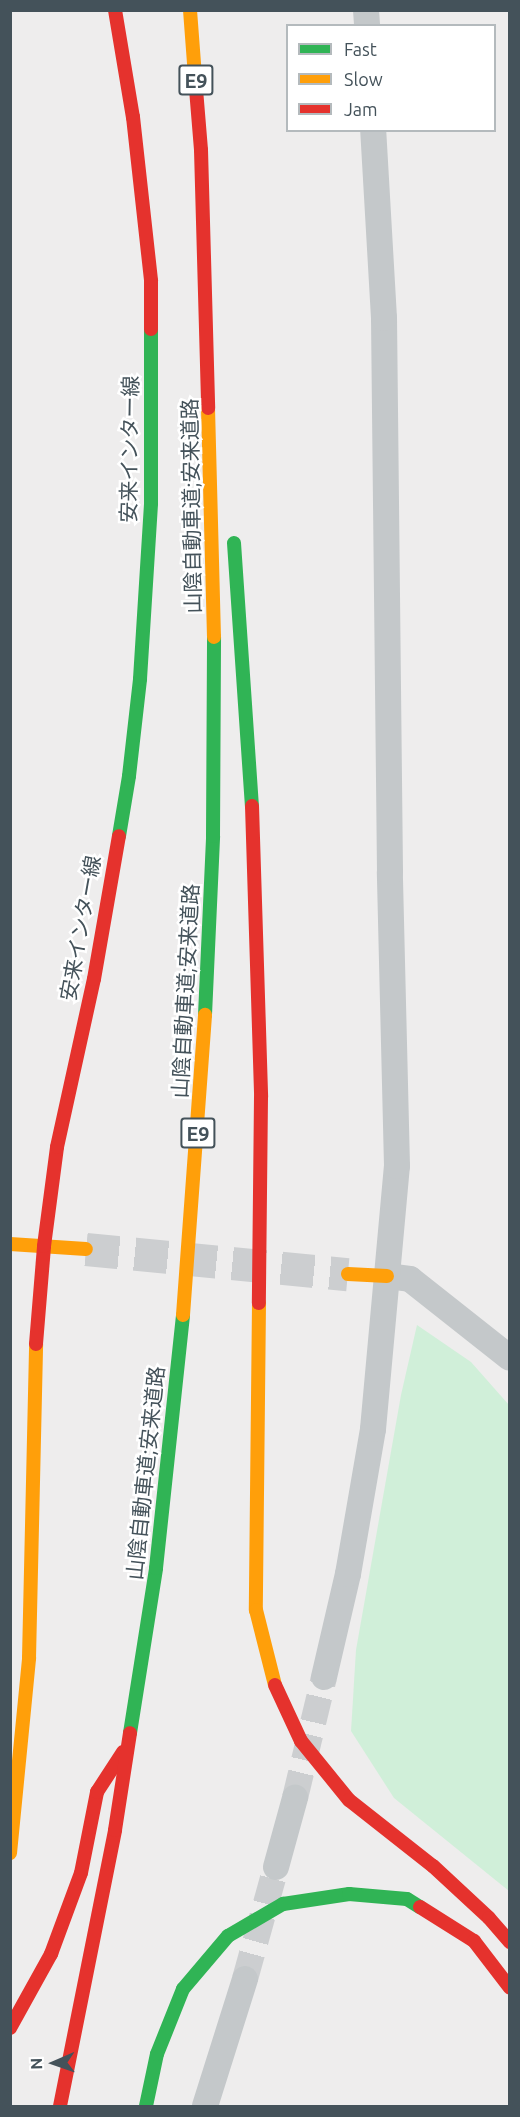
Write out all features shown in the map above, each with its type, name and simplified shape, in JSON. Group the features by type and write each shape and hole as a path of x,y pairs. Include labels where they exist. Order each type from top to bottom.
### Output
{"main road":[{"name":"安来インター線","path":"10,1853 29,1658 34,1365 44,1246 57,1148 94,979 129,776 140,679 151,503 151,281 133,117 115,10"},
{"name":"山陰自動車道;安来道路","path":"60,2106 116,1830 156,1568 185,1302 203,1066 213,836 214,613 201,150 190,10"},
{"path":"201,150 221,362"},
{"path":"233,526 254,839 261,1097 256,1610 276,1690 301,1741 349,1800 433,1866 489,1918 510,1942"},
{"path":"10,1244 86,1249"},
{"path":"348,1274 387,1276"},
{"path":"10,2028 51,1954 81,1873 97,1792 131,1739"},
{"path":"146,2106 157,2054 183,1989 228,1936 283,1904 349,1894 407,1899 474,1941 510,1988"}],"street":[{"path":"324,1677 348,1574 374,1429 397,1166 390,872 384,318 373,132"},
{"path":"387,1276 410,1279 510,1358"},
{"path":"276,1868 295,1798"},
{"path":"206,2106 245,1978"}],"green space":[{"path":"417,1325 471,1362 509,1405 509,1891 394,1798 351,1731 356,1650 401,1395"}],"tunnel":[{"path":"86,1249 348,1274"},
{"path":"295,1798 324,1677"},
{"path":"245,1979 276,1867"}],"traffic: fast":[{"path":"119,836 129,776 140,679 151,503 151,329"},
{"path":"234,543 252,806"},
{"path":"205,1015 213,836 214,637"},
{"path":"130,1733 156,1568 183,1315"},
{"path":"146,2106 157,2054 183,1989 228,1936 283,1904 349,1894 407,1899 420,1907"}],"traffic: slow":[{"path":"190,10 196,89"},
{"path":"208,408 214,637"},
{"path":"183,1315 205,1015"},
{"path":"10,1244 86,1249"},
{"path":"348,1274 387,1276"},
{"path":"259,1303 256,1610 275,1685"},
{"path":"10,1853 29,1658 36,1344"}],"traffic: jam":[{"path":"115,10 133,117 151,281 151,329"},
{"path":"196,89 201,150 208,408"},
{"path":"252,806 261,1097 259,1303"},
{"path":"36,1344 44,1246 57,1147 94,979 119,836"},
{"path":"275,1685 301,1741 349,1800 433,1866 489,1918 510,1942"},
{"path":"60,2106 115,1830 130,1733"},
{"path":"10,2028 51,1954 81,1873 97,1792 123,1752"},
{"path":"420,1907 474,1941 510,1988"}]}
